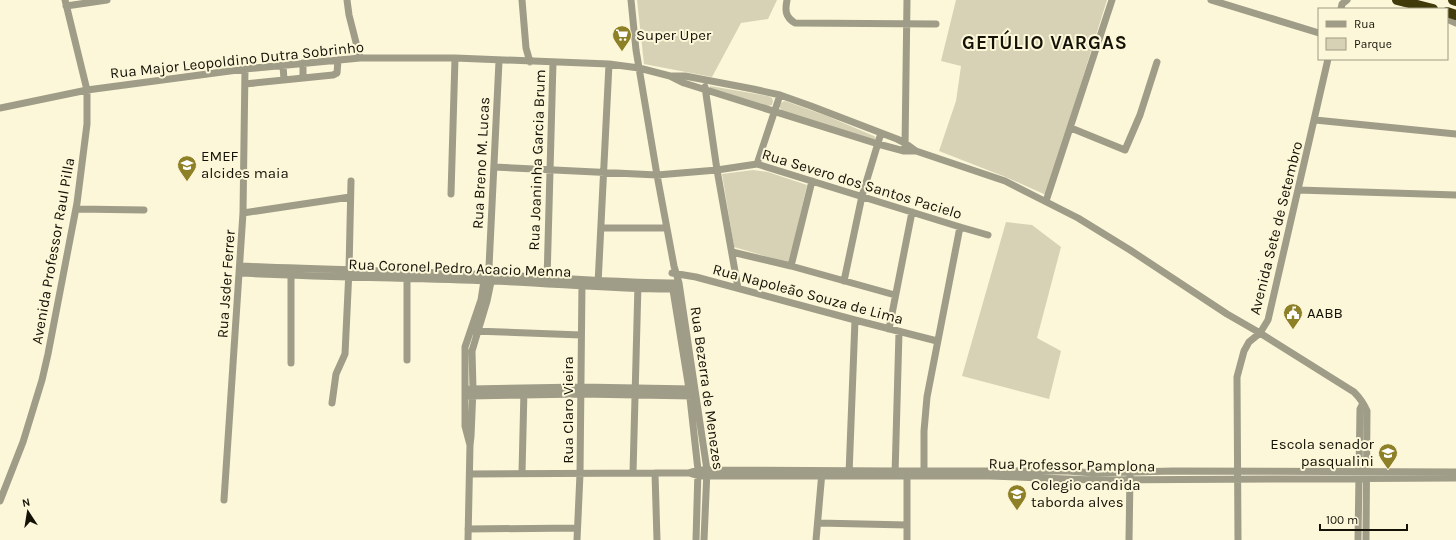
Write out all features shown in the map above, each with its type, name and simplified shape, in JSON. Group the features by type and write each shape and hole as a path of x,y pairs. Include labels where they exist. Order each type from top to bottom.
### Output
{"highway":[{"path":"1397,0 1429,8"}],"street":[{"path":"65,3 107,0"},
{"path":"347,0 349,15 360,58"},
{"path":"522,0 526,48 530,62"},
{"name":"Rua Bezerra de Menezes","path":"631,0 639,68 674,271 692,393 703,444 707,473 704,540"},
{"path":"787,0 785,8 786,14 788,19 794,23 936,24"},
{"path":"904,151 908,0"},
{"path":"1046,201 1112,0"},
{"path":"1211,0 1318,33"},
{"name":"Avenida Professor Raul Pilla","path":"0,501 23,442 42,380 76,209 87,124 87,90 65,3"},
{"path":"1409,3 1421,8"},
{"name":"Rua Major Leopoldino Dutra Sobrinho","path":"0,108 87,90 245,69 360,58 455,58 499,61 609,64 639,68 670,76 684,83 705,90 878,144 904,151 916,151"},
{"path":"451,194 455,58"},
{"path":"245,84 335,74 337,73 338,60"},
{"name":"Avenida Sete de Setembro","path":"1238,540 1238,377 1244,351 1249,342 1260,333 1268,320 1328,60"},
{"name":"Rua Breno M. Lucas","path":"488,278 499,61"},
{"name":"Rua Joaninha Garcia Brum","path":"547,280 553,62"},
{"path":"1071,128 1125,150 1140,115 1157,62"},
{"path":"303,63 303,78"},
{"path":"598,284 609,64"},
{"path":"283,65 284,80"},
{"name":"Rua Jsder Ferrer","path":"224,500 244,213 245,69"},
{"name":"Rua Major Leopoldino Dutra Sobrinho","path":"670,76 685,76 780,95 881,133 905,143 916,151 1005,181 1046,201 1101,232 1227,314 1354,392 1360,398 1362,405"},
{"path":"704,80 717,170 738,288"},
{"path":"757,164 780,95"},
{"path":"1315,120 1456,134"},
{"path":"844,281 862,196 881,133"},
{"name":"Rua Severo dos Santos Pacielo","path":"494,167 604,171 657,175 717,170 757,164 960,228 988,235"},
{"path":"332,402 336,374 345,354 349,274 350,181"},
{"path":"791,266 812,182"},
{"path":"1298,190 1456,195"},
{"path":"244,213 350,197"},
{"path":"76,209 144,210"},
{"path":"889,329 912,212"},
{"path":"601,228 666,228"},
{"path":"924,474 924,431 927,397 960,228"},
{"path":"732,252 791,266 895,295"},
{"name":"Rua Coronel Pedro Acacio Menna","path":"240,269 349,274 451,276 547,280 598,284 676,286"},
{"name":"Rua Napoleão Souza de Lima","path":"674,271 937,341"},
{"path":"291,272 291,363"},
{"path":"407,275 407,360"},
{"path":"468,540 471,436 469,392 472,351 474,331 484,301 488,278"},
{"name":"Rua Claro Vieira","path":"577,540 580,474 582,283"},
{"path":"633,473 638,285"},
{"path":"849,474 855,320"},
{"path":"474,331 581,335"},
{"path":"895,474 899,332"},
{"path":"469,392 580,390 692,393"},
{"path":"522,473 524,392"},
{"name":"Rua Bezerra de Menezes","path":"692,393 698,473 696,540"},
{"path":"1362,405 1367,411 1366,540"},
{"path":"1358,540 1358,476 1360,410 1362,405"},
{"path":"695,444 703,444"},
{"name":"Rua Professor Pamplona","path":"470,474 924,474 1068,471 1093,476 1358,476 1427,475 1456,472"},
{"path":"655,473 657,540"},
{"path":"816,540 822,473"},
{"path":"907,474 907,540"},
{"name":"Rua Professor Pamplona","path":"1427,475 1456,478"},
{"path":"1129,540 1130,476"},
{"path":"698,504 706,504"},
{"path":"1358,506 1367,506"},
{"path":"818,523 907,524"},
{"path":"468,529 578,528"}],"green space":[{"path":"637,0 777,0 768,19 741,23 712,77 644,64"},
{"path":"956,0 1107,0 1046,195 1008,178 939,151 956,101 961,66 941,61"},
{"path":"710,86 768,96 772,98 772,105 768,106 710,88"},
{"path":"785,101 827,116 876,138 874,140 782,111 779,106"},
{"path":"753,170 768,172 807,185 789,263 734,247 722,174"},
{"path":"1006,222 1032,225 1061,247 1037,338 1061,351 1049,399 962,376"}],"place":[{"name":"Super Uper","path":"622,52"},
{"name":"EMEF alcides maia","path":"187,182"},
{"name":"AABB","path":"1293,330"},
{"name":"Escola senador pasqualini","path":"1388,470"},
{"name":"Colegio candida taborda alves","path":"1017,511"}],"district":[{"name":"GETÚLIO VARGAS","path":"1045,42"}]}
